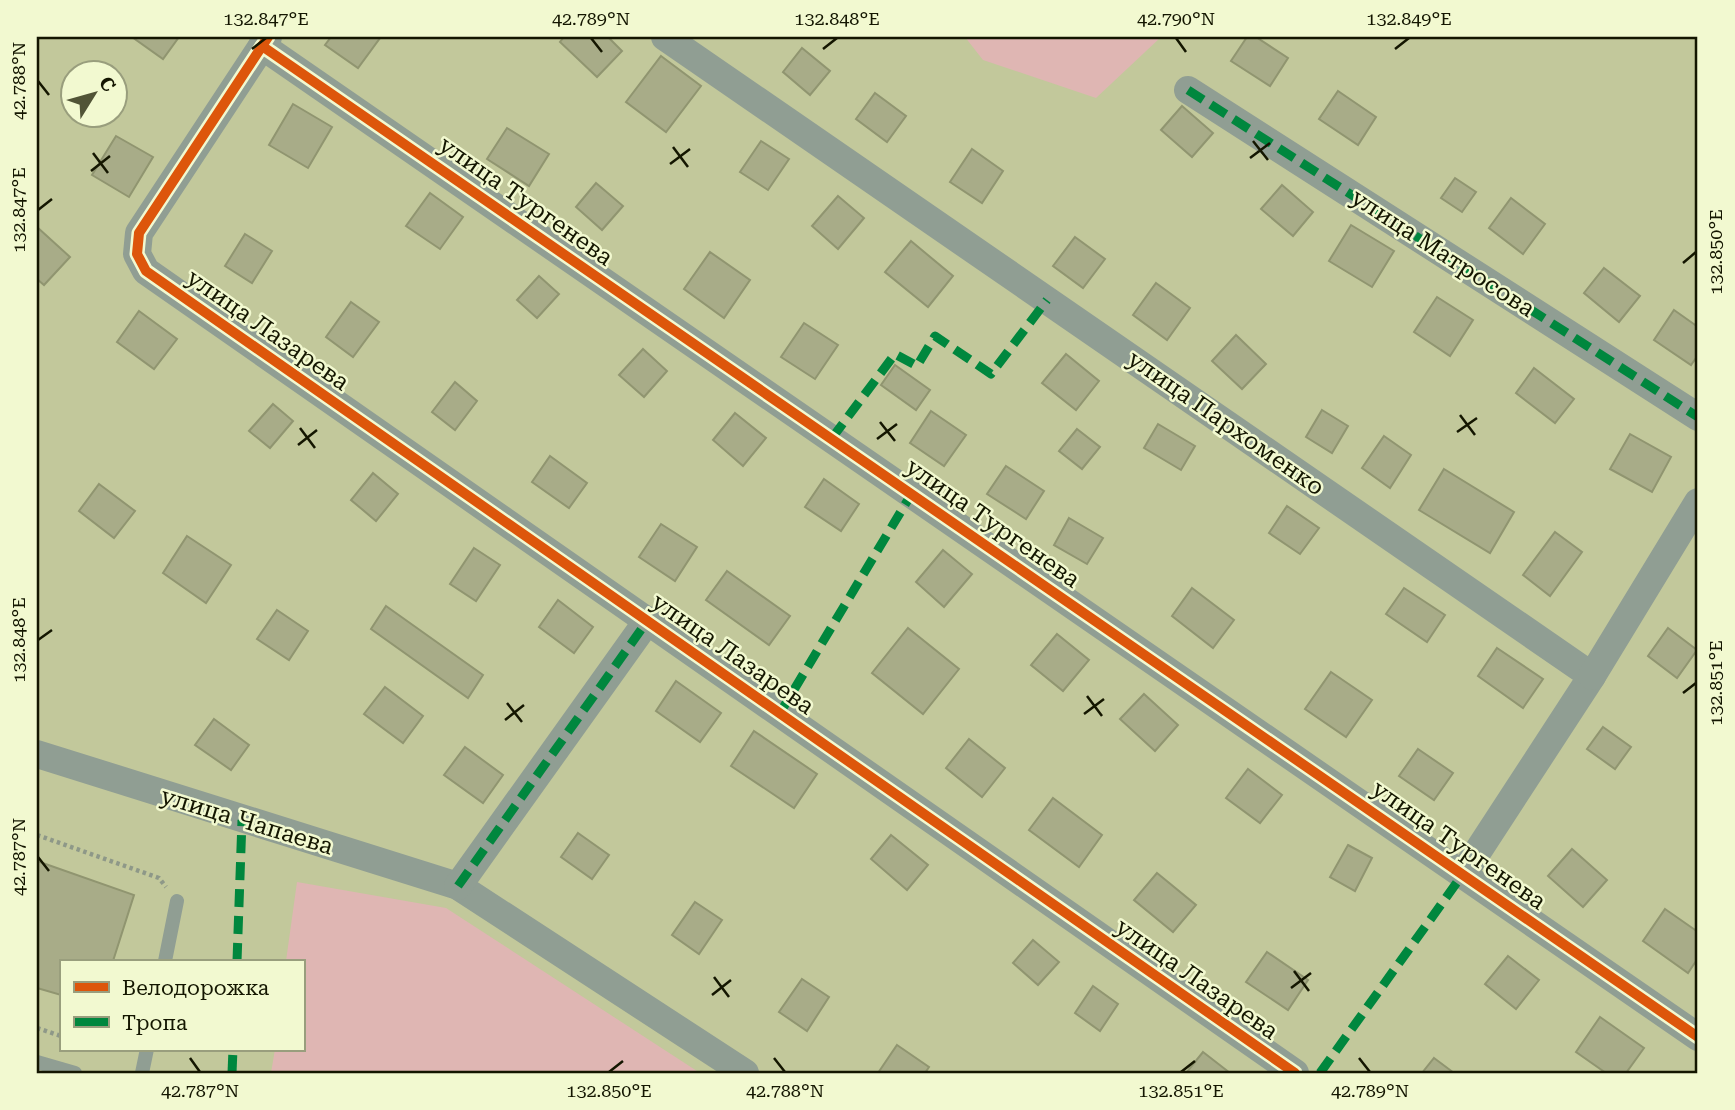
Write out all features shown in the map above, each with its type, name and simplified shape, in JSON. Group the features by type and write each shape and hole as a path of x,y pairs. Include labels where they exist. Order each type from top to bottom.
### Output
{"street":[{"name":"улица Пархоменко","path":"666,37 1592,676"},
{"name":"улица Лазарева","path":"265,41 139,233 136,254 146,271 1295,1073"},
{"name":"улица Тургенева","path":"265,41 1698,1037"},
{"name":"улица Матросова","path":"1188,90 1698,417"},
{"path":"1463,874 1592,676 1698,502"},
{"path":"458,886 648,621"},
{"name":"улица Чапаева","path":"37,754 458,886 745,1073"}],"lane":[{"path":"165,960 177,901"},
{"path":"142,1073 147,1050"},
{"path":"37,1062 75,1073"}],"path":[{"path":"37,835 159,878 177,901"},
{"path":"37,1028 60,1036"}],"shaded area":[{"path":"965,37 1161,37 1096,98 983,60"},
{"path":"297,882 446,908 700,1073 271,1073 275,1050 304,1050 304,960 286,960"}],"building":[{"path":"132,37 179,37 163,59"},
{"path":"331,37 380,38 358,68 325,45"},
{"path":"564,37 608,37 622,51 597,77 560,42"},
{"path":"1247,37 1256,37 1288,58 1270,86 1231,61"},
{"path":"802,48 830,71 810,95 783,72"},
{"path":"661,56 701,86 666,132 626,102"},
{"path":"1338,91 1376,117 1358,145 1319,119"},
{"path":"875,93 906,116 887,142 856,119"},
{"path":"293,104 332,127 308,168 269,145"},
{"path":"1182,106 1213,133 1192,157 1161,130"},
{"path":"507,128 549,154 529,186 487,159"},
{"path":"116,136 153,157 129,197 92,175"},
{"path":"761,141 789,159 768,190 740,172"},
{"path":"972,149 1003,171 982,203 950,182"},
{"path":"1455,178 1476,192 1462,212 1441,198"},
{"path":"596,183 623,206 602,230 576,207"},
{"path":"1282,185 1313,212 1293,236 1261,209"},
{"path":"430,193 463,217 440,249 406,226"},
{"path":"838,196 864,218 838,249 812,226"},
{"path":"1511,198 1545,224 1523,254 1489,228"},
{"path":"1351,225 1394,251 1372,287 1329,261"},
{"path":"37,227 70,257 44,285 37,279"},
{"path":"245,234 272,251 252,283 225,266"},
{"path":"1075,237 1105,259 1083,288 1053,266"},
{"path":"911,241 953,276 928,307 885,272"},
{"path":"710,252 750,280 724,318 684,289"},
{"path":"1604,268 1640,296 1619,322 1584,293"},
{"path":"539,276 559,294 537,318 517,300"},
{"path":"1156,283 1190,308 1167,340 1133,315"},
{"path":"1437,297 1473,320 1450,356 1414,332"},
{"path":"351,302 379,322 353,357 326,337"},
{"path":"1674,310 1698,327 1698,355 1691,365 1654,340"},
{"path":"139,311 177,339 154,369 117,342"},
{"path":"804,323 838,345 815,379 781,357"},
{"path":"1236,335 1266,364 1242,389 1212,361"},
{"path":"643,349 667,371 644,397 619,375"},
{"path":"1066,354 1099,381 1076,410 1042,383"},
{"path":"895,365 930,390 916,410 881,385"},
{"path":"1534,368 1574,399 1555,423 1516,393"},
{"path":"455,382 477,401 455,430 432,412"},
{"path":"273,404 293,421 270,448 249,431"},
{"path":"1322,410 1348,426 1332,453 1306,437"},
{"path":"931,411 966,435 944,466 910,443"},
{"path":"735,413 766,438 743,466 713,440"},
{"path":"1158,424 1195,446 1181,470 1144,448"},
{"path":"1077,429 1100,447 1082,469 1059,451"},
{"path":"1630,434 1671,457 1652,492 1610,469"},
{"path":"1384,436 1411,455 1390,488 1362,468"},
{"path":"550,456 587,483 569,508 532,482"},
{"path":"1006,466 1044,491 1026,519 987,494"},
{"path":"1444,469 1514,512 1490,553 1419,510"},
{"path":"373,473 398,494 376,521 351,500"},
{"path":"824,479 859,504 841,531 805,507"},
{"path":"99,484 135,511 114,538 79,511"},
{"path":"1287,506 1319,528 1300,554 1269,533"},
{"path":"1069,518 1103,538 1087,564 1054,545"},
{"path":"661,524 697,547 675,581 639,557"},
{"path":"1555,532 1582,552 1550,596 1523,575"},
{"path":"187,536 231,565 206,603 163,573"},
{"path":"474,548 500,565 476,601 450,584"},
{"path":"943,550 972,574 944,607 916,582"},
{"path":"727,571 790,616 769,645 706,600"},
{"path":"1192,588 1234,620 1213,648 1172,616"},
{"path":"1404,588 1445,615 1427,642 1386,614"},
{"path":"558,600 593,627 574,653 539,627"},
{"path":"386,606 483,675 468,698 371,629"},
{"path":"277,610 308,631 289,660 257,639"},
{"path":"908,628 959,669 923,714 872,673"},
{"path":"1668,628 1697,650 1677,678 1648,656"},
{"path":"1057,634 1089,660 1063,691 1031,665"},
{"path":"1497,648 1543,679 1523,708 1478,676"},
{"path":"1331,672 1372,700 1346,737 1305,709"},
{"path":"676,681 721,713 700,742 656,711"},
{"path":"385,687 423,716 403,743 364,714"},
{"path":"1144,694 1178,725 1155,751 1120,719"},
{"path":"214,719 249,745 231,770 195,745"},
{"path":"1603,727 1631,747 1615,769 1587,749"},
{"path":"754,731 817,774 794,808 731,766"},
{"path":"969,739 1005,768 982,797 946,768"},
{"path":"465,747 503,775 483,803 444,775"},
{"path":"1418,749 1453,773 1434,800 1399,776"},
{"path":"1248,769 1282,795 1260,823 1226,798"},
{"path":"1053,798 1102,835 1079,867 1029,830"},
{"path":"578,833 609,855 592,879 561,857"},
{"path":"891,835 928,865 907,890 871,859"},
{"path":"1348,845 1372,858 1355,891 1330,877"},
{"path":"1572,849 1607,880 1583,907 1548,876"},
{"path":"37,861 134,895 113,960 60,960 60,995 37,988"},
{"path":"1157,873 1196,905 1173,932 1134,900"},
{"path":"695,902 722,920 699,954 672,935"},
{"path":"1665,909 1698,932 1698,958 1688,973 1643,941"},
{"path":"1033,940 1059,962 1038,985 1013,963"},
{"path":"1267,952 1308,980 1288,1010 1246,982"},
{"path":"1508,956 1539,980 1516,1009 1485,984"},
{"path":"802,979 829,997 807,1031 779,1012"},
{"path":"1093,986 1118,1004 1100,1031 1075,1013"},
{"path":"1600,1017 1644,1048 1626,1073 1606,1073 1576,1052"},
{"path":"897,1045 929,1067 925,1073 878,1073"},
{"path":"1203,1052 1230,1073 1186,1073"},
{"path":"1434,1058 1454,1073 1422,1073"}],"marked path":[{"path":"1188,90 1698,417"},
{"path":"832,438 895,354 917,366 935,336 991,374 1047,300"},
{"path":"780,713 912,493"},
{"path":"458,886 648,620"},
{"path":"237,960 242,820"},
{"path":"1320,1073 1463,874"},
{"path":"232,1073 233,1050"}],"cycle path":[{"path":"268,37 139,233 137,254 146,271 1295,1073"},
{"path":"262,46 1698,1037"}]}
